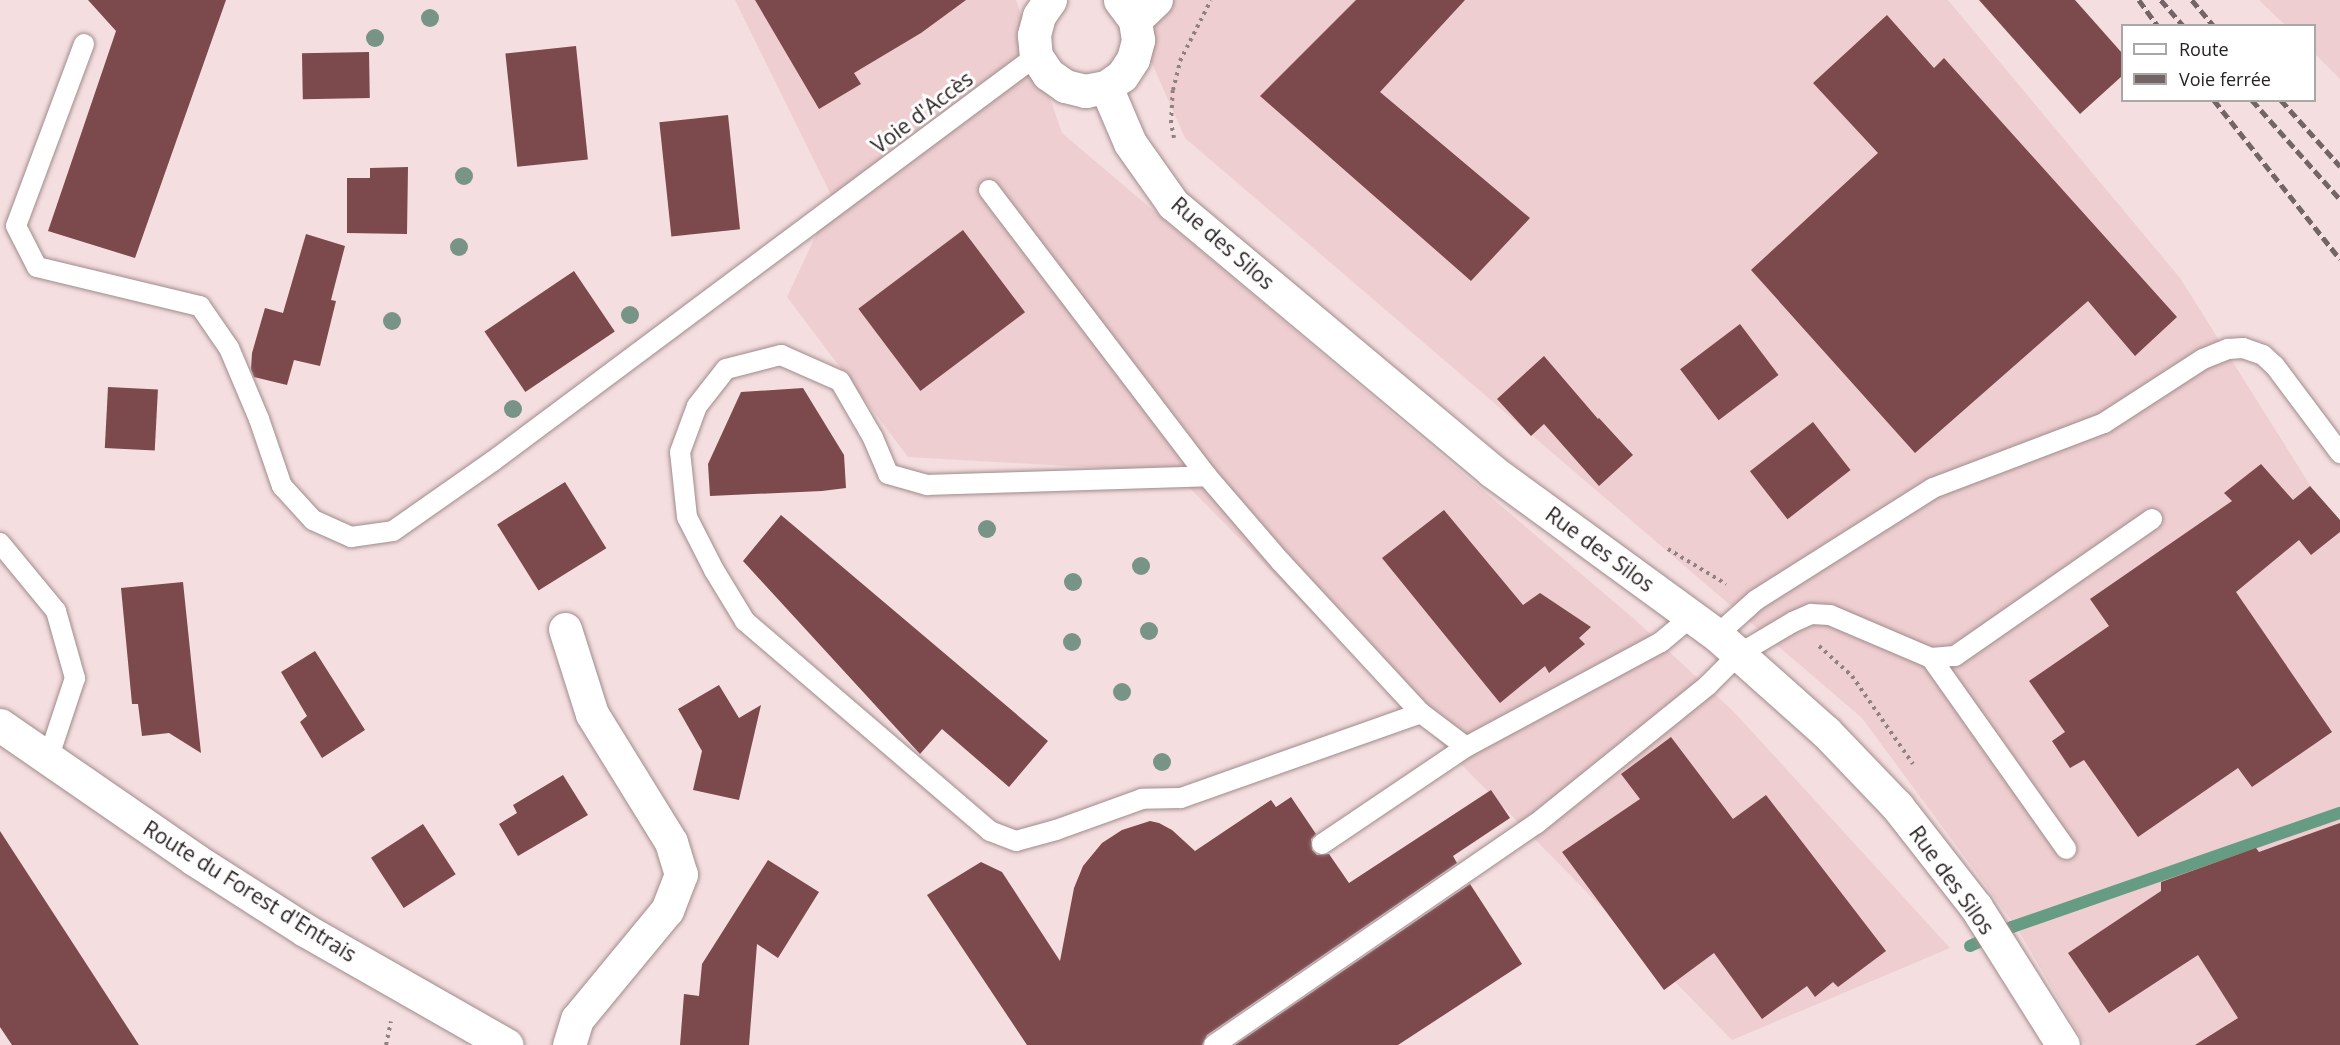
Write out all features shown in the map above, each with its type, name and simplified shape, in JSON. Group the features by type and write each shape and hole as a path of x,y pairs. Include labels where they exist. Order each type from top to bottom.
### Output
{"street":[{"path":"1050,0 1039,16 1034,35 1036,56 1048,74 1065,86 1085,91 1106,87 1122,76 1133,59 1138,40 1137,7"},
{"name":"Rue des Silos","path":"1106,87 1130,143 1173,204 1492,471 1716,635 1826,732 1897,806 1984,918 2063,1045"},
{"path":"565,629 592,714 671,842 681,874 667,910 577,1019 568,1045"},
{"name":"Route du Forest d'Entrais","path":"0,725 194,859 305,930 507,1045"}],"lane":[{"name":"Voie d'Accès","path":"84,44 15,226 37,267 200,306 229,348 259,419 282,486 313,519 351,537 393,531 493,461 693,309 838,206 1036,56"},
{"path":"989,190 1208,476 1281,562 1421,713 1466,747"},
{"path":"1214,1045 1536,824 1708,685 1716,635 1756,600 1933,488 2104,423 2203,359 2228,349 2243,348 2264,356 2275,366 2340,453"},
{"path":"1208,476 927,485 888,474 873,438 840,381 781,354 726,369 698,406 680,452 687,517 714,570 745,621 990,831 1016,841 1056,830 1142,799 1181,798 1421,713"},
{"path":"1322,843 1466,747 1661,642 1793,622 1811,614 1830,615 1931,658 1956,656 2152,519"},
{"path":"0,543 56,611 75,678 48,759"},
{"path":"1931,658 2066,849"}],"path":[{"path":"1176,144 1171,123 1173,90 1180,61 1211,0"},
{"path":"1666,548 1756,600"},
{"path":"1793,622 1852,676 1917,770"}],"shaded area":[{"path":"735,0 1016,0 1062,133 1633,618 1734,712 1950,948 1732,1040 1174,472 908,457 787,297 833,199"},
{"path":"1124,0 1948,0 2180,278 2340,533 2340,1045 2085,1045 2017,928 1862,718 1185,138"},
{"path":"2259,0 2340,0 2340,79 2316,55 2316,24 2284,24"}],"building":[{"path":"88,0 226,0 135,258 48,231 116,31"},
{"path":"755,0 966,0 921,33 854,73 861,84 819,109"},
{"path":"1356,0 1465,0 1380,92 1530,218 1471,281 1260,96"},
{"path":"1979,0 2075,0 2121,52 2121,77 2080,114"},
{"path":"1887,15 1934,68 1944,58 2177,317 2135,356 2088,301 1915,453 1751,270 1878,153 1813,83"},
{"path":"576,46 588,159 517,167 505,53"},
{"path":"369,52 370,98 303,99 302,53"},
{"path":"728,115 740,229 671,237 659,122"},
{"path":"408,167 407,234 347,233 347,178 370,178 370,168"},
{"path":"963,230 1025,312 920,391 858,309"},
{"path":"306,234 345,246 331,300 336,301 320,366 294,360 287,385 254,377 251,369 252,353 265,308 283,313"},
{"path":"574,271 615,332 525,392 484,331"},
{"path":"1740,324 1779,375 1719,420 1680,369"},
{"path":"1544,356 1598,419 1633,455 1599,486 1544,424 1531,436 1497,399"},
{"path":"108,387 158,390 155,451 105,448"},
{"path":"803,388 844,455 846,488 710,496 708,464 741,392"},
{"path":"1813,422 1851,470 1788,519 1750,471"},
{"path":"2261,464 2293,500 2310,486 2340,520 2340,532 2311,555 2299,540 2236,592 2332,732 2252,787 2238,768 2138,837 2084,760 2070,768 2052,741 2065,732 2029,681 2109,626 2090,599 2232,501 2224,493"},
{"path":"565,482 606,548 538,591 497,524"},
{"path":"1444,510 1523,605 1540,593 1591,627 1579,638 1585,644 1549,673 1545,666 1500,703 1382,558"},
{"path":"781,515 1048,741 1009,787 942,729 920,754 743,561"},
{"path":"183,582 201,753 169,733 142,736 138,704 132,704 121,588"},
{"path":"315,651 365,730 322,758 300,722 307,716 281,672"},
{"path":"719,685 739,718 761,705 739,800 693,790 702,751 678,709"},
{"path":"1671,737 1733,819 1766,795 1886,951 1838,987 1833,982 1815,997 1807,986 1762,1019 1714,953 1664,990 1562,852 1640,799 1621,774"},
{"path":"563,775 588,815 518,856 499,824 517,813 513,805"},
{"path":"1491,790 1510,818 1453,856 1457,863 1207,1035 1202,1045 1027,1045 927,895 981,862 1002,872 1060,961 1074,888 1083,866 1102,843 1122,830 1150,821 1159,823 1172,830 1195,851 1271,800 1276,807 1291,797 1316,834 1311,839 1312,850 1317,855 1329,854 1349,883"},
{"path":"2340,823 2340,1045 2195,1045 2238,1018 2198,955 2109,1013 2068,953 2161,891 2161,882 2256,848 2259,852"},
{"path":"423,824 456,874 404,908 371,858"},
{"path":"0,831 139,1045 12,1045 0,1027"},
{"path":"768,860 819,892 778,958 757,944 749,1045 680,1045 684,994 699,996 702,964"},
{"path":"1470,884 1522,964 1398,1045 1235,1045"}],"waterway":[{"path":"1970,946 2012,927 2340,813"}],"railway":[{"path":"2139,0 2157,24"},
{"path":"2161,0 2182,24"},
{"path":"2192,0 2212,24"},
{"path":"2216,102 2340,259"},
{"path":"2254,102 2340,199"},
{"path":"2283,102 2340,166"}]}
